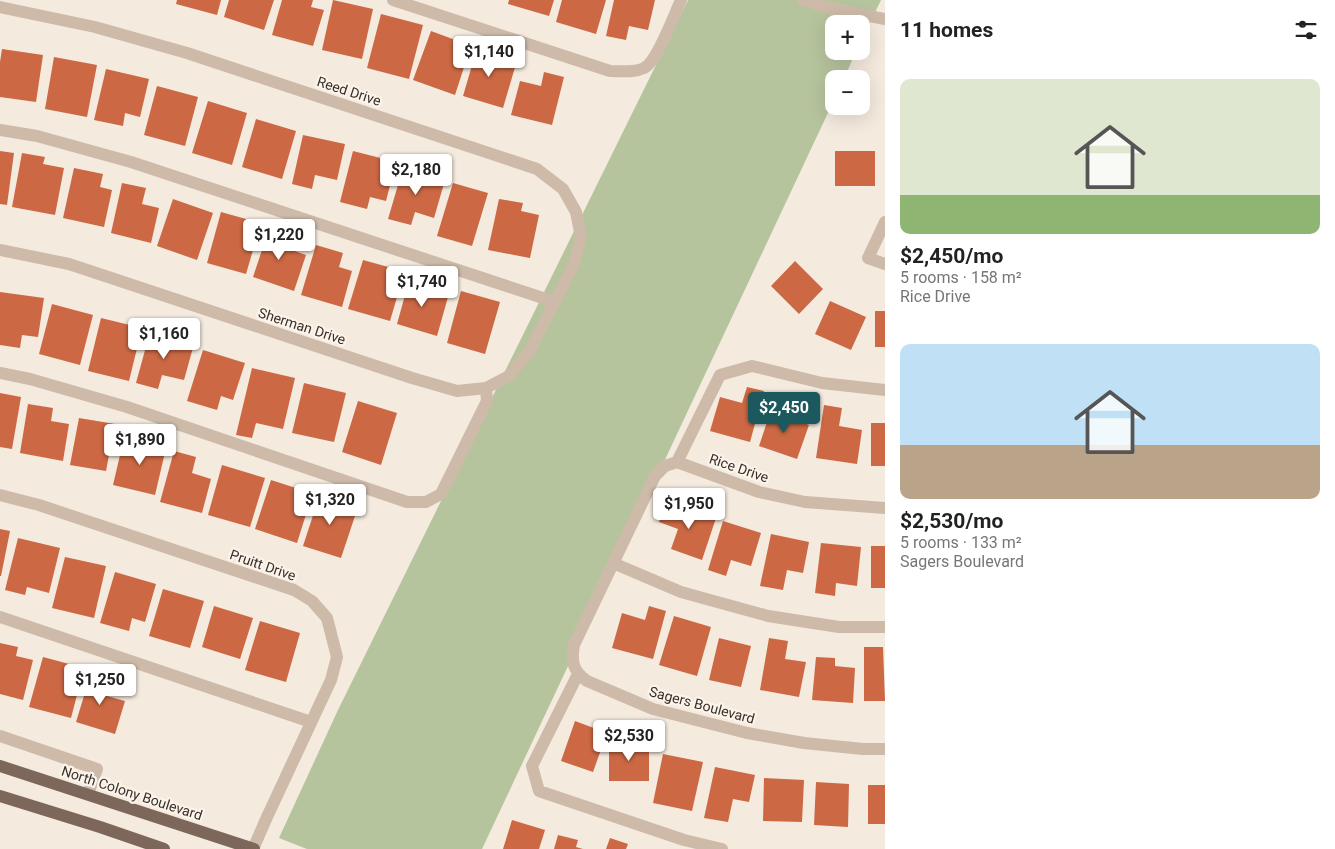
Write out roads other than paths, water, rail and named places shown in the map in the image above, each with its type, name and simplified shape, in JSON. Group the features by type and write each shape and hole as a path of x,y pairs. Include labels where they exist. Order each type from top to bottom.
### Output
{"main road":[{"name":"North Colony Boulevard","path":"0,766 254,849"},
{"path":"0,796 164,849"}],"street":[{"path":"393,0 610,71 633,72 646,68 657,52 681,0"},
{"path":"803,0 826,7 885,19"},
{"name":"Reed Drive","path":"0,8 95,27 187,53 537,169 563,189 576,212 581,237 574,264 555,302"},
{"path":"0,130 37,136 131,162 555,302"},
{"path":"885,222 868,258 885,264"},
{"name":"Sherman Drive","path":"0,250 69,264 457,391 486,388 509,376 529,352 555,302"},
{"path":"722,849 684,840 539,792 532,766 578,674 572,658 574,645 655,476 665,466 677,462 720,375 752,366 822,383 885,390"},
{"path":"0,373 30,379 127,407 407,502 426,502 441,494 487,401 486,388"},
{"name":"Rice Drive","path":"677,462 759,492 804,502 885,508"},
{"name":"Pruitt Drive","path":"0,495 39,505 294,590 312,601 327,618 337,657 331,680 254,849"},
{"path":"613,563 681,592 768,616 839,626 885,627"},
{"path":"0,617 311,722"},
{"name":"Sagers Boulevard","path":"578,674 587,681 653,709 747,733 804,743 863,749 885,749"},
{"path":"0,736 97,769 88,794"}]}
